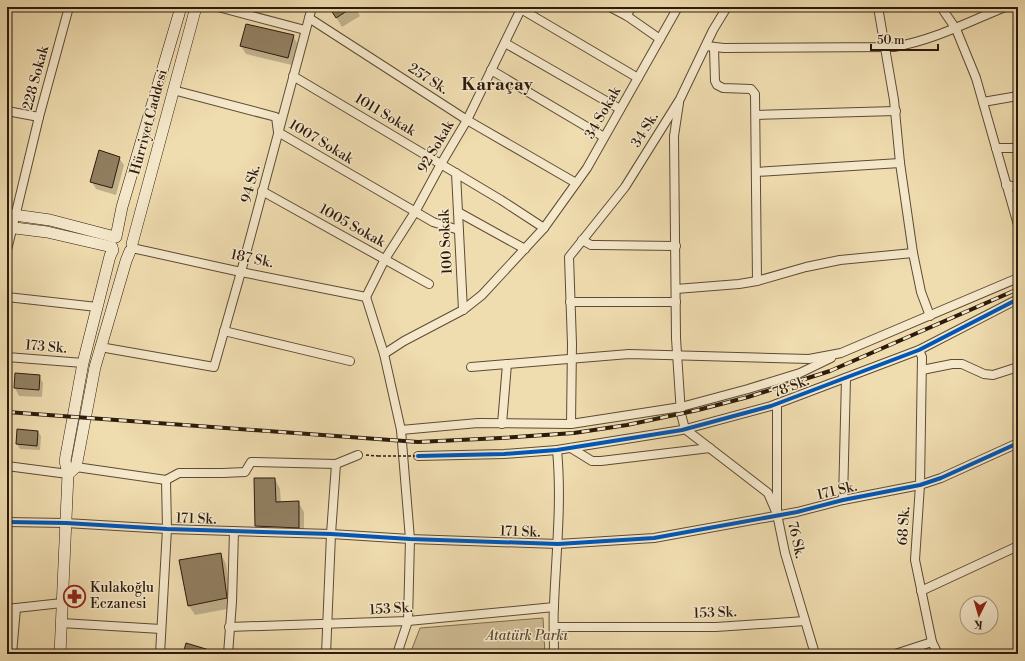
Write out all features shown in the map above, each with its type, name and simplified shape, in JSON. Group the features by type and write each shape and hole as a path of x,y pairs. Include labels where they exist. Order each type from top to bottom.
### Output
{"main road":[{"name":"Hürriyet Caddesi","path":"72,470 65,461 83,363 122,207 181,7"},
{"name":"Hürriyet Caddesi","path":"60,654 66,523 72,470 100,347 131,248 196,7"},
{"path":"12,215 50,220 114,243"},
{"path":"10,227 114,243"},
{"path":"123,235 129,238 131,248 125,255 115,253 114,243 123,235"}],"street":[{"name":"228 Sokak","path":"7,250 12,215 69,7"},
{"path":"218,7 305,30"},
{"name":"94 Sk.","path":"100,347 214,367 312,7"},
{"path":"610,7 660,39"},
{"path":"626,16 631,7"},
{"name":"34 Sokak","path":"384,354 404,341 463,310 482,295 544,228 587,168 678,7"},
{"name":"34 Sk.","path":"570,302 569,257 625,187 680,99 726,7"},
{"path":"878,7 896,111 900,163 913,253 921,292 930,316"},
{"path":"941,7 956,29 976,78 1018,225"},
{"path":"706,46 714,48 885,48 920,42 956,29 1005,7"},
{"path":"521,8 638,78"},
{"name":"92 Sokak","path":"366,297 385,259 415,212 441,164 468,120 521,8"},
{"name":"257 Sk.","path":"309,18 468,120 576,183"},
{"path":"505,43 620,109"},
{"path":"714,48 715,81 717,85 720,87 753,90 755,94 757,281"},
{"path":"492,70 604,137"},
{"name":"1011 Sokak","path":"293,76 501,200 544,228"},
{"name":"1007 Sokak","path":"173,90 276,117 278,132 433,222 459,230"},
{"path":"983,102 1018,96"},
{"path":"680,99 674,136 676,302 677,356 681,407 685,429 768,493 777,514"},
{"path":"7,111 39,117"},
{"path":"756,115 896,111"},
{"path":"996,148 1018,148"},
{"path":"756,172 900,163"},
{"name":"100 Sokak","path":"456,173 463,310"},
{"path":"1006,185 1018,187"},
{"name":"1005 Sokak","path":"262,191 429,284"},
{"path":"458,212 525,249"},
{"path":"582,240 592,245 676,246"},
{"name":"187 Sk.","path":"131,248 366,297"},
{"path":"676,289 719,286 757,281 800,268 840,260 913,253"},
{"path":"401,430 478,423 571,424 681,407 800,373 841,353 1018,278"},
{"path":"7,297 97,307"},
{"path":"366,297 384,354 401,430 410,538 408,622 397,654"},
{"name":"78 Sk.","path":"557,450 685,429 777,404 919,350 1018,299"},
{"path":"571,424 572,359 570,302 676,302"},
{"path":"224,331 350,361"},
{"name":"68 Sk.","path":"919,350 922,357 920,485 915,560 932,642 938,654"},
{"path":"471,367 629,354 809,360 841,353"},
{"name":"173 Sk.","path":"7,357 83,363"},
{"path":"502,424 507,364"},
{"path":"922,370 952,364 962,364 984,374 992,375 1018,367"},
{"path":"842,500 846,378"},
{"name":"76 Sk.","path":"777,404 777,514 785,553 815,654"},
{"name":"171 Sk.","path":"7,522 66,523 167,529 331,534 558,544 654,538 777,514 797,512 842,500 920,485 941,478 1018,443"},
{"path":"571,448 592,460 601,461 710,448"},
{"path":"418,456 504,454 557,450 559,474 558,544 554,607 554,654"},
{"path":"7,466 72,470 166,480 179,473 245,472 252,462 336,464 358,455"},
{"path":"326,654 331,534 336,464"},
{"path":"160,654 167,529 166,480"},
{"path":"228,654 232,602 234,531"},
{"path":"921,591 1018,546"},
{"path":"7,609 62,603"},
{"name":"153 Sk.","path":"229,627 408,622 554,607"},
{"path":"12,654 16,608"},
{"name":"153 Sk.","path":"554,627 716,626 805,621"},
{"path":"61,622 161,629"},
{"path":"895,654 932,642"}],"path":[{"path":"358,455 418,456"}],"green space":[{"name":"Atatürk Parkı","path":"543,618 545,654 410,654 420,628"}],"building":[{"path":"329,7 353,7 336,18"},
{"path":"246,24 294,35 288,58 240,46"},
{"path":"99,150 120,157 112,188 90,182"},
{"path":"15,373 40,375 39,390 14,388"},
{"path":"17,429 38,431 37,446 16,444"},
{"path":"254,478 275,478 276,502 299,501 299,528 255,526"},
{"path":"221,553 227,598 188,606 179,560"},
{"path":"186,643 216,652 216,654 183,654"}],"railway":[{"path":"7,412 418,442 574,433 627,425 698,410 748,397 830,371 1018,289"}],"cycle path":[{"path":"418,456 504,454 557,450 682,430 771,406 919,350 1018,299"},
{"path":"7,522 66,523 167,529 331,534 410,539 558,544 654,538 797,512 843,500 920,485 941,478 1018,443"}],"place":[{"name":"Kulakoğlu Eczanesi","path":"74,596"}],"district":[{"name":"Karaçay","path":"497,84"}]}
